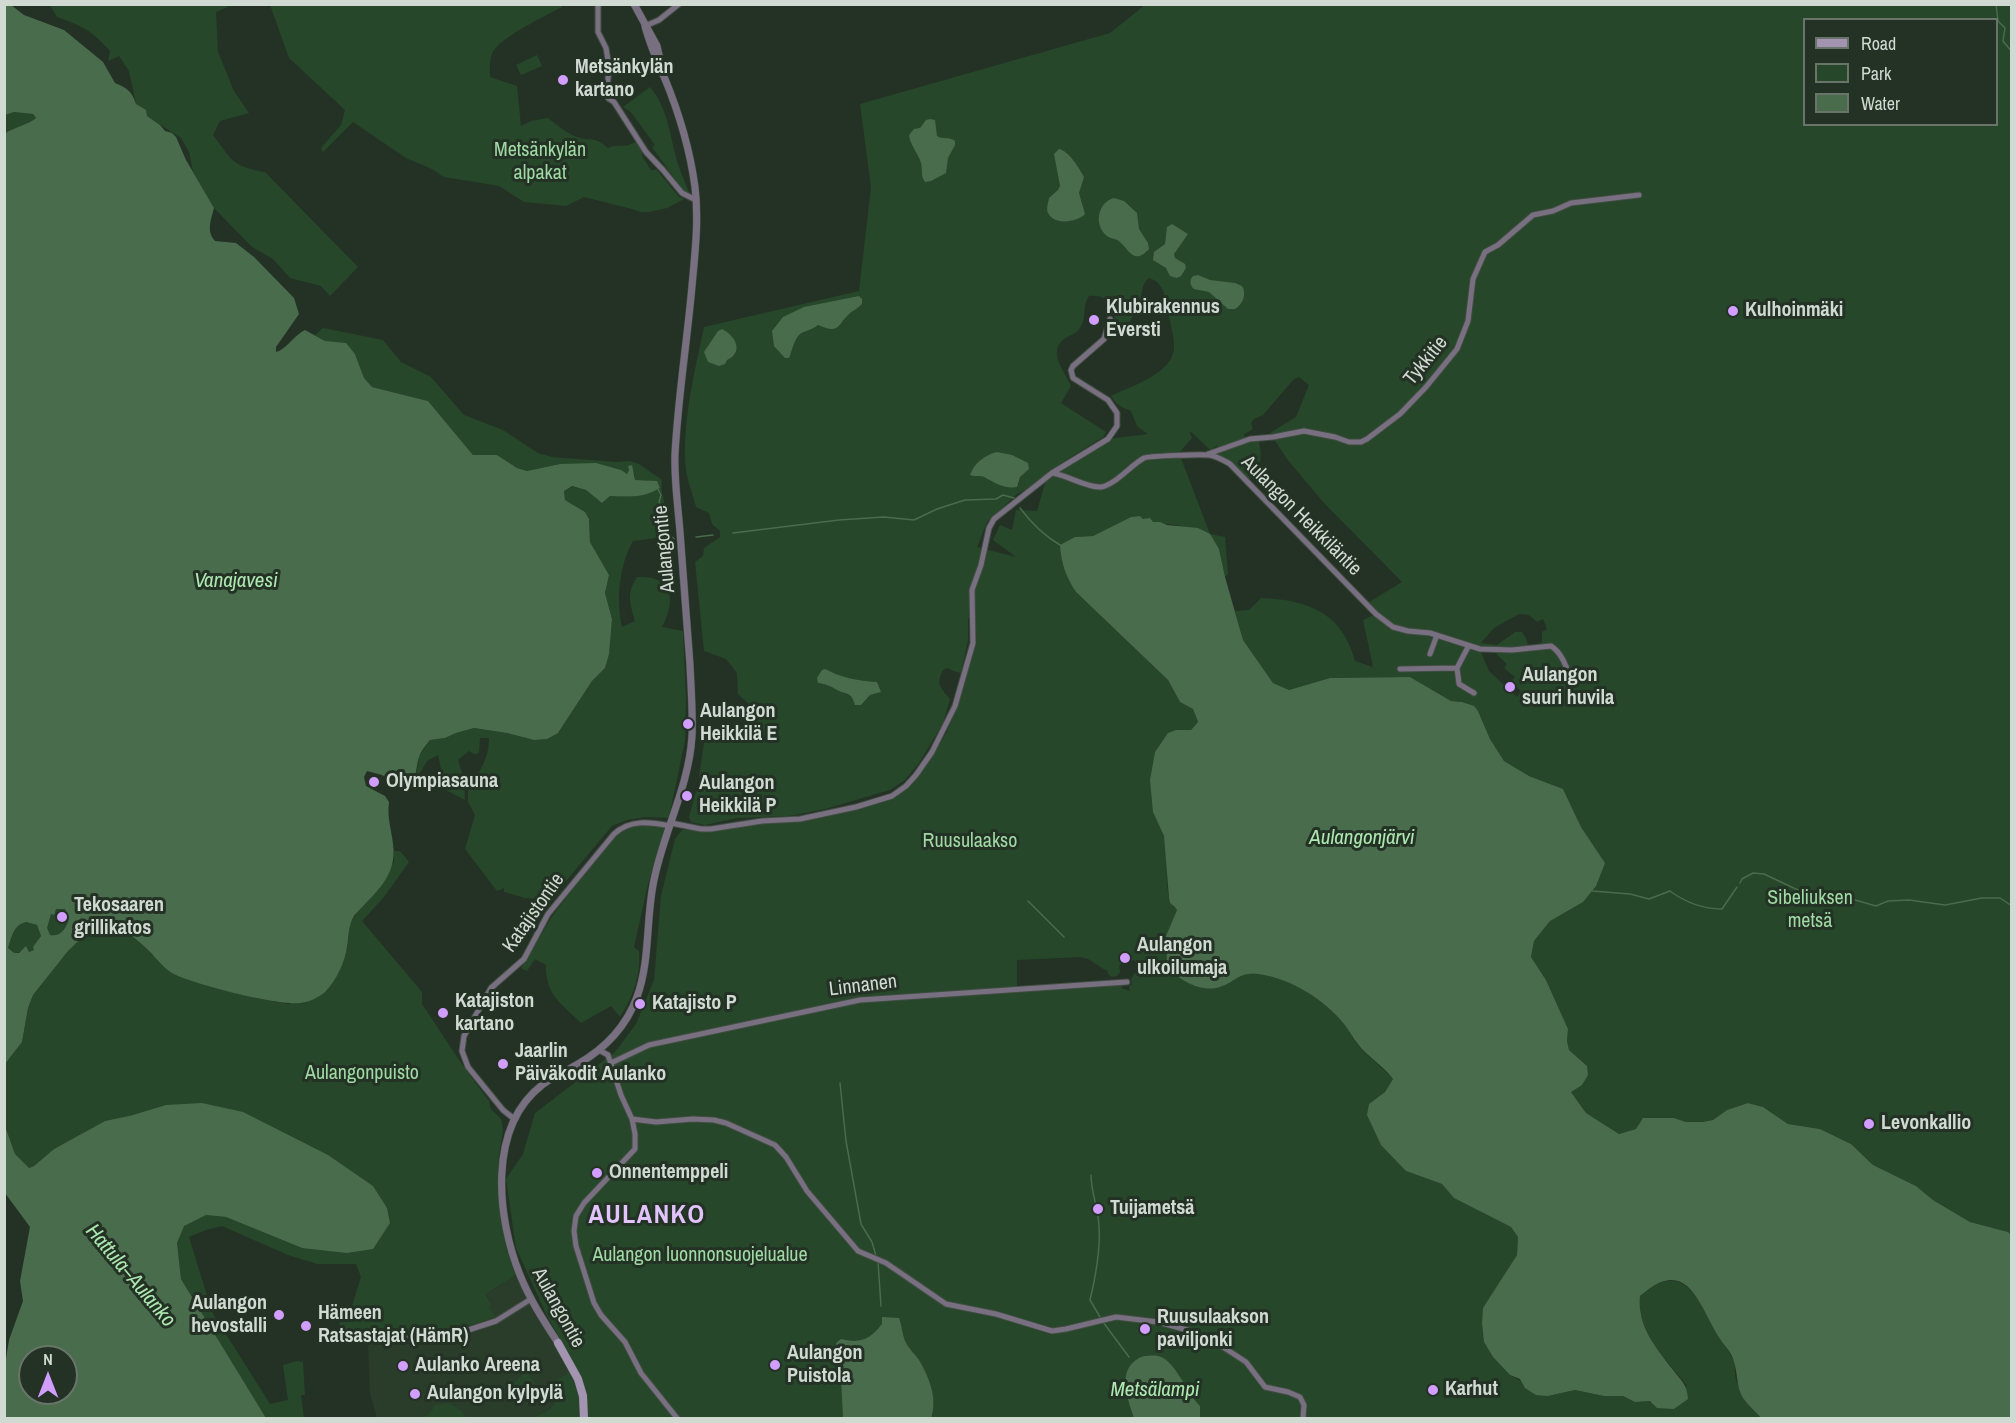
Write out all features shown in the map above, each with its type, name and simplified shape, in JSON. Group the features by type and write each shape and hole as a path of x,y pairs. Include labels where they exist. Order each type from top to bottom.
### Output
{"main road":[{"name":"Aulangontie","path":"558,1343 578,1379 583,1396 584,1419"}],"street":[{"path":"598,4 598,32 606,48 609,66 608,98 614,102 646,152 682,193 696,200"},
{"name":"Aulangontie","path":"558,1343 531,1299 514,1256 503,1198 504,1147 513,1118 530,1096 544,1084 602,1047 612,1031 628,1015 642,975 650,898 686,773 692,735 693,711 688,628 675,460 680,390 695,255 696,200 686,143 645,26 634,4"},
{"path":"645,26 659,20 679,4"},
{"name":"Tykkitie","path":"1207,454 1250,439 1304,432 1335,437 1349,442 1361,442 1367,439 1394,420 1452,358 1462,340 1468,321 1473,279 1485,252 1498,245 1533,215 1553,211 1571,202 1639,195"},
{"path":"671,825 711,829 744,823 809,817 856,807 892,796 916,775 932,752 955,706 973,643 972,590 981,565 988,528 994,519 1052,473 1108,439 1117,426 1117,413 1108,400 1081,385 1072,375 1073,366 1104,339 1110,319"},
{"name":"Aulangon Heikkiläntie","path":"1052,473 1063,474 1092,486 1103,487 1120,477 1146,456 1207,454 1218,457 1230,464 1376,614 1393,627 1437,635 1480,650 1551,646 1557,649 1569,672 1570,680"},
{"path":"1430,654 1437,635"},
{"path":"1468,646 1457,669 1459,684 1474,693"},
{"path":"1400,669 1457,669"},
{"name":"Katajistontie","path":"513,1118 503,1110 468,1067 462,1051 462,1041 466,1031 491,988 524,959 548,914 614,834 621,828 636,823 671,825"},
{"name":"Linnanen","path":"610,1062 649,1044 860,999 1127,982"},
{"path":"602,1047 607,1054 632,1119 635,1134 634,1149 584,1203 576,1216 574,1231 576,1246 597,1309 625,1342 641,1372 677,1419"},
{"path":"632,1119 656,1122 714,1120 775,1145 786,1157 807,1191 858,1251 886,1263 946,1304 996,1314 1052,1331 1116,1317 1158,1322 1187,1330 1238,1356 1252,1369 1265,1388 1288,1392 1299,1397 1304,1405 1303,1419"},
{"path":"342,1330 381,1340 453,1335 496,1321 531,1299"}],"shaded area":[{"path":"519,1273 572,1371 550,1409 533,1418 467,1418 462,1411 433,1408 422,1418 377,1418 370,1393 368,1342 381,1340 386,1335 449,1332 495,1317 488,1306 489,1299 486,1294"}],"green space":[{"path":"50,5 232,5 216,12 218,52 234,91 249,113 220,121 213,135 229,157 239,165 265,172 358,267 330,296 321,286 290,278 273,259 252,247 214,208 193,172 189,152 181,138 147,116 147,113 136,104 129,71 119,56 108,61 110,51 92,33 57,17"},
{"path":"270,5 561,5 562,7 507,38 499,44 491,56 490,77 517,86 521,126 531,121 548,118 573,135 596,140 608,148 635,142 642,150 642,156 651,170 657,170 679,197 684,199 667,208 649,212 640,212 584,197 566,206 524,202 499,186 444,177 406,158 353,122 323,152 321,148 341,125 345,110 289,58"},
{"path":"1145,5 2011,5 2011,1235 2008,1232 1970,1222 1933,1200 1916,1186 1873,1165 1851,1144 1820,1129 1788,1124 1763,1107 1748,1103 1727,1110 1713,1120 1686,1122 1674,1118 1619,1134 1586,1113 1571,1092 1587,1066 1569,1050 1568,1029 1546,980 1531,957 1534,941 1550,920 1560,913 1605,863 1581,827 1563,789 1529,776 1504,761 1490,739 1478,711 1462,702 1451,701 1410,677 1330,678 1289,690 1273,683 1243,640 1235,611 1249,610 1261,598 1294,602 1321,612 1332,620 1349,644 1355,661 1373,667 1363,620 1376,614 1366,604 1402,582 1324,503 1287,459 1270,433 1296,417 1309,385 1299,377 1294,379 1263,415 1254,419 1251,423 1253,429 1243,435 1250,439 1258,438 1261,457 1258,468 1246,482 1218,457 1217,445 1211,450 1189,431 1192,438 1179,453 1210,534 1225,537 1228,574 1225,577 1219,549 1181,526 1152,522 1140,516 1131,517 1093,536 1074,537 1076,592 1168,680 1180,702 1193,709 1198,722 1191,730 1176,730 1153,812 1165,839 1168,895 1170,903 1177,910 1166,936 1167,967 1221,987 1238,976 1255,974 1269,975 1298,986 1335,1014 1361,1049 1393,1079 1385,1092 1369,1104 1406,1171 1442,1184 1455,1198 1511,1227 1518,1237 1517,1255 1484,1308 1484,1342 1493,1357 1510,1375 1548,1396 1575,1390 1604,1396 1623,1396 1635,1402 1650,1401 1687,1386 1652,1343 1639,1311 1640,1296 1655,1285 1668,1281 1679,1282 1696,1297 1729,1351 1735,1364 1735,1378 1761,1418 589,1418 583,1379 547,1316 516,1248 506,1179 523,1154 535,1113 615,1052 636,1024 654,980 661,896 675,839 682,830 784,822 893,797 934,754 947,732 977,642 975,621 968,618 968,640 961,673 948,668 943,670 940,679 942,689 950,699 943,723 919,763 905,780 890,790 825,809 789,816 737,818 705,825 691,822 689,817 698,784 705,736 714,731 741,734 757,725 757,712 738,694 737,673 726,659 704,651 695,562 703,556 704,548 720,537 720,531 712,524 709,513 696,507 686,470 685,435 704,327 859,291 871,187 860,104 1110,33","holes":["1149,278 1158,283 1163,290 1173,336 1172,355 1160,371 1111,396 1117,404 1131,411 1137,426 1148,434 1108,439 1047,477 1037,511 1016,510 1012,530 1000,525 993,540 1016,557 977,547 987,522 1017,494 1103,437 1106,432 1061,403 1071,386 1059,362 1057,350 1064,339 1080,328 1089,296 1101,297 1111,303 1116,311 1111,332 1121,336 1139,305 1144,284","1519,614 1529,615 1537,622 1543,619 1547,629 1542,632 1542,643 1528,646 1522,632 1515,632 1497,645 1481,643 1494,628","1480,650 1496,650 1497,655 1507,664 1504,668 1515,677 1511,682 1521,691 1517,697 1489,671","877,682 880,692 870,695 861,705 841,691 818,683","1080,957 1108,971 1112,977 1117,976 1120,972 1119,965 1134,960 1139,966 1131,979 1130,991 1121,988 1127,982 1017,988 1017,960"]},
{"path":"537,55 542,66 521,75 516,65"},
{"name":"Metsänkylän alpakat","path":"650,87 665,115 679,167 689,193 685,193 652,147 655,145 631,112 623,107"},
{"path":"14,112 33,114 36,118 5,134 4,115"},
{"path":"323,328 383,340 401,362 431,377 464,415 503,430 538,453 552,457 630,461 639,464 662,480 662,494 669,523 667,530 664,537 633,541 622,572 619,605 622,627 635,621 630,593 637,577 658,580 669,591 670,599 662,627 683,631 685,740 669,818 645,817 627,820 612,826 561,887 545,912 544,899 525,898 504,892 504,888 497,891 465,849 475,815 468,802 468,776 478,774 485,761 489,738 480,738 479,753 474,754 469,751 458,760 464,778 465,800 438,784 443,778 438,755 427,761 419,775 416,775 419,756 430,740 445,738 474,728 534,740 558,733 592,681 605,668 612,619 605,593 609,575 590,542 589,519 585,512 565,500 564,491 571,486 586,490 602,503 610,496 642,495 660,487 646,480 635,481 635,475 629,470 627,474 560,464 527,471 517,468 497,455 473,455 428,401 372,387 364,378 355,354 315,335"},
{"path":"640,824 665,828 648,884 634,947 639,951 639,969 635,986 620,1017 611,1006 581,1023 552,992 546,975 546,965 535,959 527,971 521,968 553,915 613,837"},
{"name":"Aulangonpuisto","path":"394,851 400,851 409,862 384,897 362,921 422,992 422,1004 489,1101 491,1109 501,1119 503,1130 498,1181 500,1199 519,1273 486,1294 491,1305 489,1307 496,1317 449,1332 386,1335 383,1338 340,1328 339,1324 352,1306 361,1277 356,1264 317,1264 288,1255 222,1226 189,1237 212,1312 270,1404 288,1400 283,1365 297,1361 303,1362 305,1395 301,1395 304,1418 266,1418 181,1279 177,1243 184,1225 206,1215 226,1217 302,1248 133,1115 105,1121 54,1149 34,1166 28,1168 15,1154 5,1126 5,1064 22,1042 28,1008 33,995 68,951 99,921 110,919 143,945 172,973 208,986 289,1004 347,949 350,923 394,862"},
{"path":"56,909 65,909 69,919 65,929 60,933 49,935 48,922"},
{"path":"25,922 37,925 41,936 34,950 29,952 24,950 14,954 8,948 12,936 15,929"},
{"path":"527,1371 535,1384 520,1391 516,1390 513,1384"},
{"path":"572,1371 579,1393 581,1418 533,1418 550,1409 555,1403 548,1385"},
{"path":"449,1403 462,1411 467,1418 422,1418 429,1414 435,1405"}],"water":[{"name":"Vanajavesi","path":"5,4 11,5 24,15 64,30 103,62 115,83 128,90 136,104 146,110 147,116 176,137 186,160 214,208 210,229 212,237 215,241 236,243 254,257 294,298 299,314 276,347 276,352 305,330 325,341 346,343 355,354 364,378 372,387 428,401 473,455 497,455 517,468 527,471 560,464 596,463 627,474 628,466 632,465 635,480 657,481 660,488 630,497 610,496 602,503 586,490 572,486 564,491 565,500 585,512 589,519 590,542 609,575 605,593 612,619 609,654 605,668 592,681 558,733 547,739 534,740 474,728 445,738 430,740 420,755 414,779 405,788 382,775 367,771 364,777 366,786 385,796 389,802 394,856 392,866 382,884 354,916 342,965 325,992 307,1002 289,1003 255,998 197,983 172,973 141,943 110,919 99,921 68,951 33,995 28,1008 22,1042 5,1064 4,134 36,118 33,114 14,112 5,115","holes":["56,909 65,909 69,919 65,929 60,933 50,935 47,928 51,914 54,915","26,922 37,925 41,936 33,947 34,950 29,952 26,946 19,953 14,953 8,948 12,936 18,926"]},
{"path":"930,119 935,120 937,136 955,141 955,145 948,158 946,173 925,182 921,163 909,135"},
{"path":"1059,149 1070,156 1084,177 1079,193 1085,214 1072,221 1055,220 1047,211 1049,198 1060,186 1054,154"},
{"path":"1114,198 1124,201 1137,213 1139,229 1149,249 1140,256 1133,255 1118,241 1107,236 1100,226 1101,209 1104,204"},
{"path":"1172,224 1188,234 1174,254 1175,258 1185,264 1186,268 1177,278 1170,276 1166,268 1153,260 1154,252 1165,244 1167,227"},
{"path":"1198,275 1210,280 1242,286 1244,295 1242,302 1235,309 1228,309 1209,292 1194,289 1191,279"},
{"path":"859,296 862,304 834,329 818,325 800,334 789,358 785,358 774,346 772,331 783,317 804,307"},
{"path":"722,329 734,340 737,349 725,364 719,366 708,362 704,352 718,331"},
{"path":"997,452 1012,455 1028,463 1029,469 1020,477 1017,487 1004,486 982,476 970,475 980,460"},
{"name":"Aulangonjärvi","path":"1140,516 1143,519 1150,518 1153,522 1167,525 1198,528 1210,534 1219,549 1243,640 1273,683 1289,690 1330,678 1410,677 1451,701 1474,706 1504,761 1529,776 1563,789 1581,827 1605,863 1596,886 1583,902 1550,921 1534,941 1531,957 1546,980 1568,1029 1569,1050 1587,1066 1588,1075 1582,1085 1571,1092 1586,1113 1619,1134 1636,1129 1643,1118 1674,1118 1686,1122 1702,1122 1713,1120 1727,1110 1748,1103 1763,1107 1788,1124 1820,1129 1851,1144 1873,1165 1916,1186 1933,1200 1970,1222 2008,1232 2011,1235 2011,1418 1761,1418 1743,1398 1732,1355 1698,1300 1681,1282 1670,1280 1656,1284 1640,1296 1640,1307 1649,1336 1687,1390 1688,1399 1674,1409 1657,1408 1650,1401 1635,1402 1623,1396 1604,1396 1575,1390 1548,1396 1536,1395 1525,1388 1520,1379 1510,1375 1493,1357 1484,1342 1482,1323 1483,1308 1517,1255 1518,1237 1511,1227 1454,1198 1442,1184 1406,1171 1381,1145 1367,1115 1369,1104 1385,1092 1393,1079 1389,1074 1361,1048 1346,1026 1327,1006 1294,985 1270,976 1245,974 1220,987 1205,988 1184,981 1167,967 1166,936 1177,910 1170,903 1164,836 1153,812 1150,780 1155,752 1168,733 1176,730 1191,730 1198,722 1193,709 1180,702 1168,680 1076,592 1065,570 1060,545 1075,537 1093,536 1131,517"},
{"path":"825,669 850,678 877,682 881,692 870,695 861,705 855,705 848,694 818,683 817,678"},
{"name":"Hattula–Aulanko","path":"202,1103 243,1112 328,1155 373,1186 387,1208 390,1223 373,1249 347,1253 302,1248 226,1217 206,1215 184,1226 177,1243 181,1279 266,1418 5,1418 5,1365 9,1340 23,1301 20,1281 30,1227 5,1193 5,1126 15,1154 29,1168 54,1149 105,1121 166,1105"},
{"path":"882,1317 899,1318 905,1341 919,1360 931,1388 933,1411 931,1418 843,1418 840,1358 836,1343 841,1339 854,1341 869,1337 882,1324"},
{"name":"Metsälampi","path":"1144,1356 1158,1356 1170,1363 1200,1406 1200,1418 1134,1418 1126,1392 1126,1374 1135,1361"}],"waterway":[{"path":"1996,4 1998,18"},
{"path":"1998,21 2005,28 2003,41 2012,52"},
{"path":"658,489 661,495 659,502 670,535 674,539"},
{"path":"733,533 839,520 884,517 914,520 937,509 965,500 996,499 1003,495 1014,498"},
{"path":"1020,508 1038,529 1060,545"},
{"path":"696,537 713,535"},
{"path":"1740,883 1742,879 1753,873 1764,874 1800,891 1812,900 1827,901 1848,898 1876,906 1888,901 1909,900 1945,905 1982,898 2000,898 2012,906"},
{"path":"1592,891 1630,894 1649,899 1670,891 1694,904 1722,909 1737,887"},
{"path":"1028,901 1064,937"},
{"path":"840,1083 846,1141 861,1224 872,1242 876,1256"},
{"path":"1091,1175 1098,1217 1099,1248 1090,1300 1100,1317"},
{"path":"878,1262 881,1306"},
{"path":"1103,1322 1129,1357"}],"place":[{"name":"Metsänkylän kartano","path":"563,80"},
{"name":"Kulhoinmäki","path":"1733,311"},
{"name":"Klubirakennus Eversti","path":"1094,320"},
{"name":"Aulangon suuri huvila","path":"1510,687"},
{"name":"Aulangon Heikkilä E","path":"688,724"},
{"name":"Olympiasauna","path":"374,782"},
{"name":"Aulangon Heikkilä P","path":"687,796"},
{"name":"Tekosaaren grillikatos","path":"62,917"},
{"name":"Aulangon ulkoilumaja","path":"1125,958"},
{"name":"Katajisto P","path":"640,1004"},
{"name":"Katajiston kartano","path":"443,1013"},
{"name":"Jaarlin Päiväkodit Aulanko","path":"503,1064"},
{"name":"Levonkallio","path":"1869,1124"},
{"name":"Onnentemppeli","path":"597,1173"},
{"name":"Tuijametsä","path":"1098,1209"},
{"name":"Aulangon hevostalli","path":"279,1315"},
{"name":"Hämeen Ratsastajat (HämR)","path":"306,1326"},
{"name":"Ruusulaakson paviljonki","path":"1145,1329"},
{"name":"Aulangon Puistola","path":"775,1365"},
{"name":"Aulanko Areena","path":"403,1366"},
{"name":"Karhut","path":"1433,1390"},
{"name":"Aulangon kylpylä","path":"415,1394"}],"district":[{"name":"AULANKO","path":"647,1216"}],"park label":[{"name":"Ruusulaakso","path":"970,842"},
{"name":"Sibeliuksen metsä","path":"1810,910"},
{"name":"Aulangon luonnonsuojelualue","path":"700,1256"}]}
